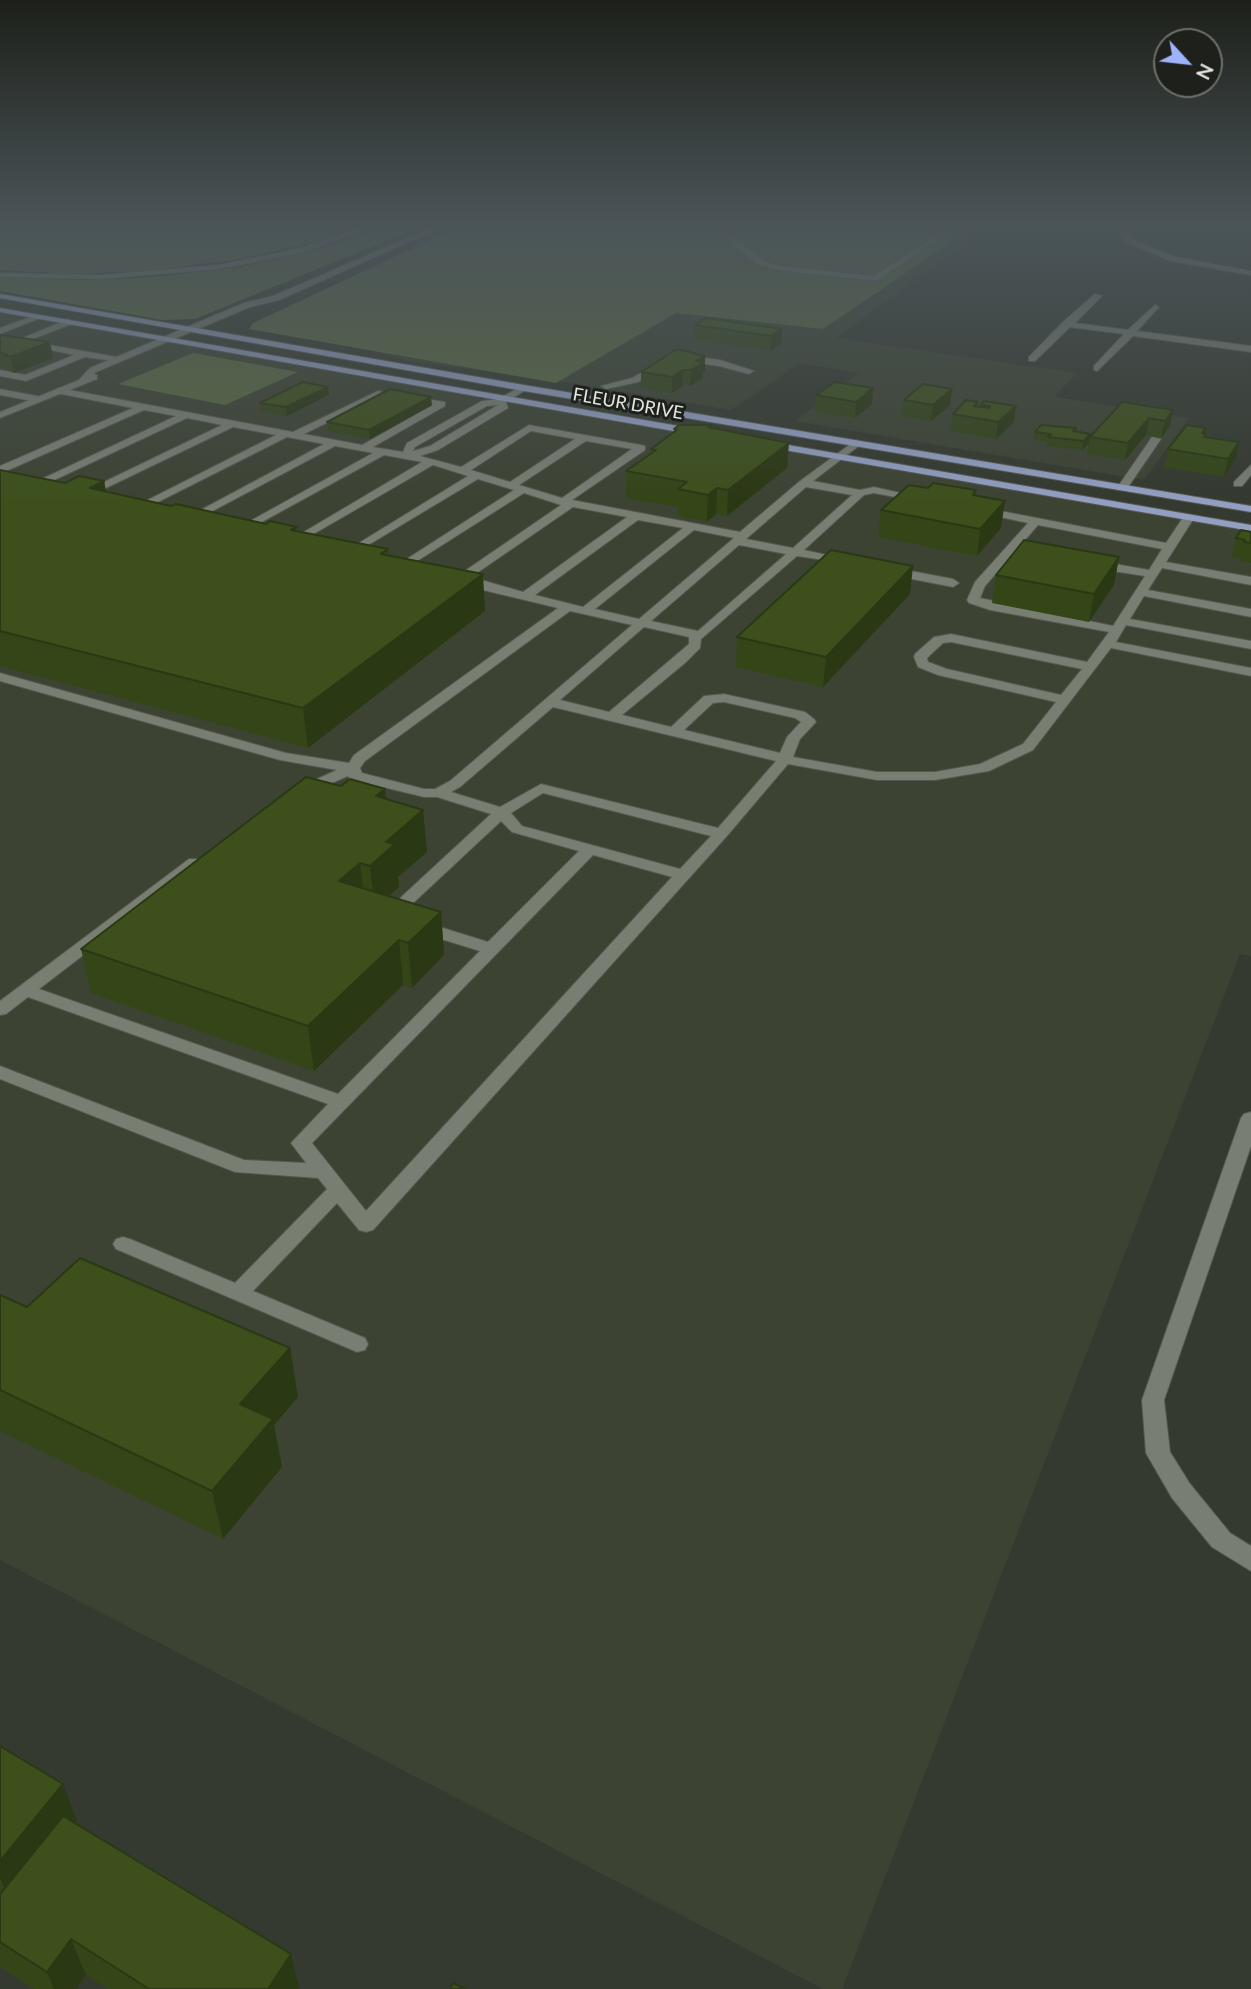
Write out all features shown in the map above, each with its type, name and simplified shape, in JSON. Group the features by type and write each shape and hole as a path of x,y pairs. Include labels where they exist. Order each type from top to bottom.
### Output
{"main road":[{"name":"FLEUR DRIVE","path":"32,316 709,434"},
{"name":"FLEUR DRIVE","path":"115,316 524,388 1251,509"},
{"path":"83,379 93,370 222,316"},
{"path":"0,415 83,379 117,372 250,316"},
{"path":"1032,359 1075,316"},
{"path":"1097,368 1147,316"},
{"path":"0,331 39,317"},
{"path":"69,322 17,342 117,360"},
{"path":"1066,324 1251,349"},
{"path":"26,378 84,354"},
{"path":"606,387 635,380 665,363 682,358 720,363 750,371"},
{"path":"0,373 70,385"},
{"path":"406,457 411,445 485,403 503,400 524,388"},
{"path":"59,391 432,461 514,489 567,503 693,526 795,552 861,565"},
{"path":"1,392 37,399"},
{"path":"162,516 131,509 377,394 442,404 362,449"},
{"path":"0,470 143,407"},
{"path":"16,483 186,415"},
{"path":"68,495 231,424"},
{"path":"463,470 529,428 641,448 463,577"},
{"path":"417,568 399,566 514,489 584,438"},
{"path":"1122,488 1156,439"},
{"path":"748,441 1251,528"},
{"path":"188,521 331,443"},
{"path":"438,793 455,784 739,538 856,443"},
{"path":"238,532 380,453"},
{"path":"291,544 432,461"},
{"path":"1238,484 1251,468"},
{"path":"345,556 477,475"},
{"path":"16,483 102,502"},
{"path":"804,483 860,493 874,490 935,502"},
{"path":"449,574 486,587 695,635 707,632 860,493"},
{"path":"972,509 1169,547"},
{"path":"526,596 636,515"},
{"path":"550,702 785,759 877,776 935,776 984,768 1028,747 1108,644 1188,517"},
{"path":"175,518 251,535"},
{"path":"1035,521 1017,550 979,585 973,600 990,606 1251,645"},
{"path":"585,611 693,526"},
{"path":"278,541 304,547"},
{"path":"331,553 358,559"},
{"path":"1075,561 1251,581"},
{"path":"874,567 953,583"},
{"path":"1140,592 1251,613"},
{"path":"284,798 353,768 359,758 568,607"},
{"path":"612,717 680,660 695,645 695,635"},
{"path":"1066,700 943,672 923,664 920,657 939,640 951,638 1090,667"},
{"path":"1108,644 1251,672"},
{"path":"0,677 285,757 353,768"},
{"path":"590,849 301,1143 366,1226 721,834 785,759 794,737 809,722 800,715 724,698 709,699 674,732"},
{"path":"353,768 355,776 424,793 438,793 502,812 517,829 683,875"},
{"path":"492,949 389,917 502,812 541,788 721,834"},
{"path":"0,1010 208,852"},
{"path":"26,990 341,1102"},
{"path":"0,1072 242,1167 323,1171"},
{"path":"1251,1118 1153,1400 1158,1452 1181,1491 1221,1540 1251,1560"},
{"path":"238,1293 338,1191"},
{"path":"123,1244 357,1344"}],"shaded area":[{"path":"0,316 33,316 1251,528 1251,956 1240,954 842,1989 823,1989 0,1560"},
{"path":"392,316 866,316 836,338 1077,373 1054,397 1189,418 1144,480 795,421 859,373 800,363 731,410 571,383 409,361 364,349"}],"green space":[{"path":"140,316 203,316 195,319 163,320"},
{"path":"268,316 671,316 556,383 249,329 253,323"},
{"path":"702,316 842,316 823,329"},
{"path":"193,353 298,372 225,405 118,384"}],"building":[{"path":"706,318 782,329 771,336 695,325"},
{"path":"0,335 50,342 10,357 0,352"},
{"path":"677,349 705,356 696,361 704,362 672,377 641,372"},
{"path":"303,382 328,387 286,407 260,403"},
{"path":"835,382 873,388 856,402 816,395"},
{"path":"923,384 952,389 933,405 904,400"},
{"path":"390,389 431,397 369,430 327,422"},
{"path":"966,400 978,402 974,406 989,408 990,406 981,405 984,401 1016,406 998,422 953,414"},
{"path":"1122,402 1173,410 1165,421 1149,418 1128,443 1090,437"},
{"path":"679,425 711,425 708,427 789,443 728,490 717,488 708,495 678,489 687,482 626,471 656,450 651,449 677,430 674,429"},
{"path":"1041,425 1076,428 1073,431 1090,434 1084,441 1048,437 1051,434 1035,432"},
{"path":"1187,425 1206,428 1202,433 1206,434 1204,437 1239,442 1228,459 1168,449"},
{"path":"0,470 65,483 79,476 104,481 90,488 266,524 270,521 297,527 291,530 388,549 381,554 483,574 303,708 0,631"},
{"path":"933,483 976,490 973,495 1005,501 980,529 881,510 909,485 928,488"},
{"path":"1241,530 1251,532 1251,543 1236,538"},
{"path":"1024,540 1119,557 1094,594 996,575"},
{"path":"831,550 913,566 826,657 737,637"},
{"path":"306,777 341,786 350,779 385,789 376,796 423,810 386,842 395,844 370,866 360,863 339,881 441,912 408,943 399,940 308,1026 81,949"},
{"path":"80,1258 290,1348 240,1404 273,1419 212,1491 0,1390 0,1295 27,1307"},
{"path":"0,1746 63,1784 0,1861"},
{"path":"63,1816 291,1954 268,1989 149,1989 71,1939 47,1972 0,1942 0,1894"},
{"path":"453,1983 465,1989 450,1989"}]}
